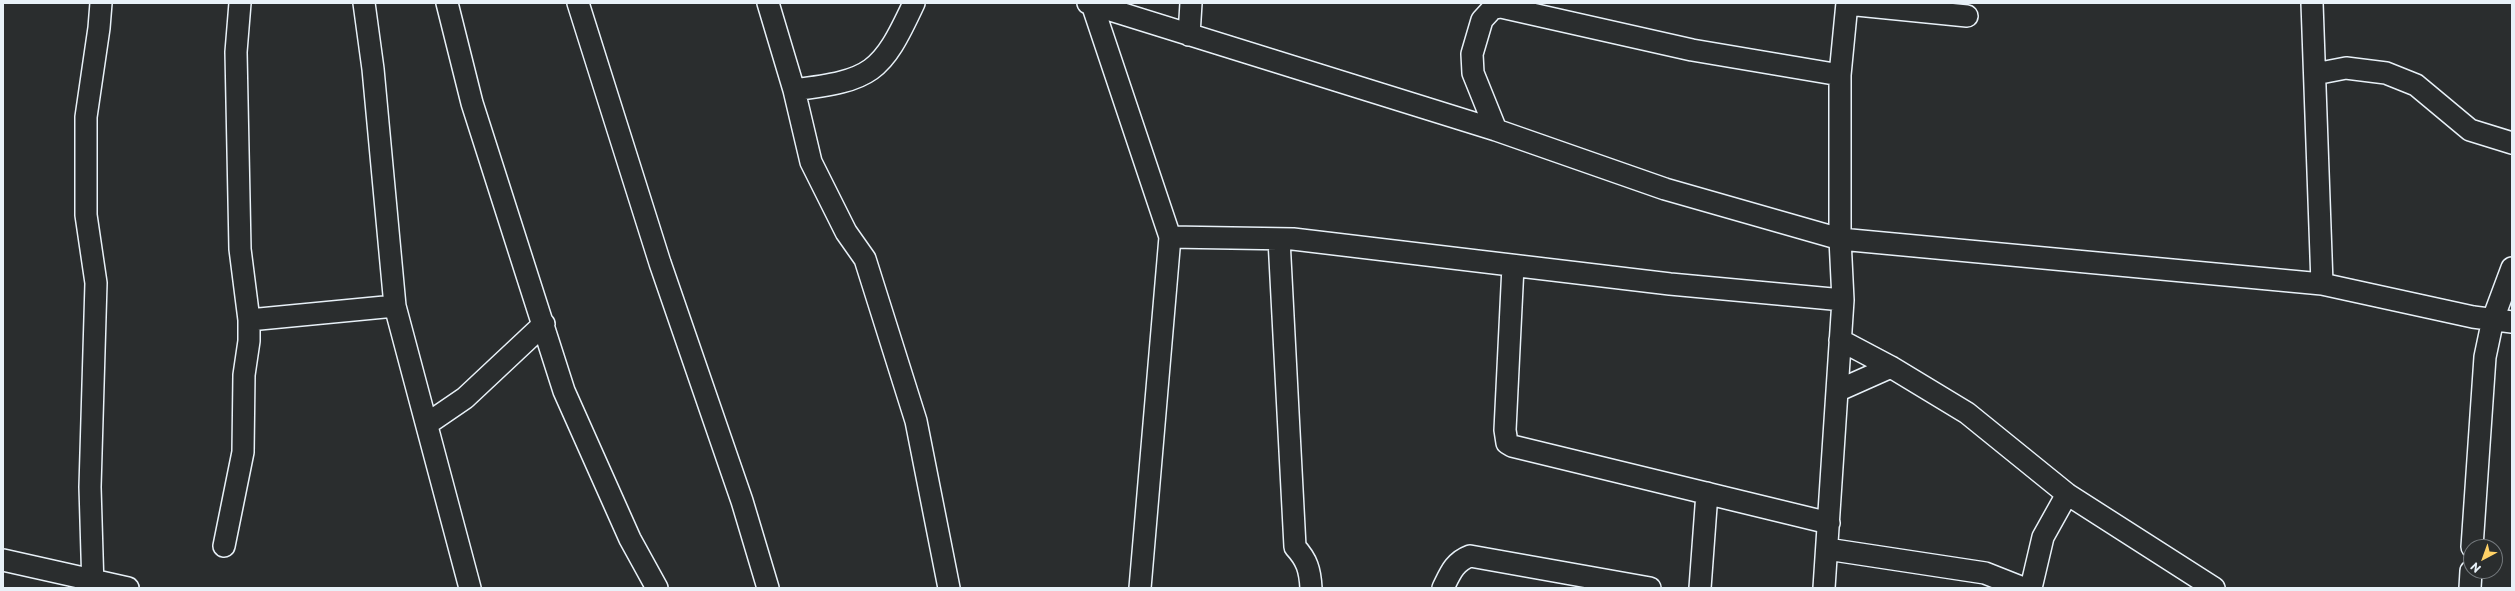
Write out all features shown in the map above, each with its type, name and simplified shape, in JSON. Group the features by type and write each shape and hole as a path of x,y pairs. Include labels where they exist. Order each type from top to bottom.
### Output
{"street":[{"path":"93,584 90,487 96,283 86,215 86,117 99,28 101,3"},
{"path":"224,546 243,452 244,375 249,320 240,249 236,52 240,3"},
{"path":"364,3 373,77 395,306 470,588"},
{"path":"447,3 472,103 544,324 564,391 630,539 657,588"},
{"path":"578,3 660,263 742,501 768,588"},
{"path":"768,3 794,90 811,162 846,232 866,259 916,421 949,588"},
{"path":"794,90 831,85 862,76 878,66 892,48 914,3"},
{"path":"1189,34 1191,3"},
{"path":"2312,3 2322,284"},
{"path":"1090,4 1496,130 1665,189 1840,239 2322,284 2502,320"},
{"path":"1090,4 1170,236 1140,588"},
{"path":"1824,588 1843,300 1840,239 1840,75 1847,4 1967,16"},
{"path":"1496,130 1473,73 1472,54 1482,20 1487,13 1497,8 1692,50 1840,75"},
{"path":"2315,74 2346,68 2386,72 2416,85 2470,130 2512,143"},
{"path":"1170,236 1279,239 1670,284 1843,300"},
{"path":"1279,239 1295,547 1309,568 1312,588"},
{"path":"1513,266 1505,435 1507,443 1512,446 1829,523"},
{"path":"2473,539 2485,357 2502,320 2512,268"},
{"path":"249,320 395,306"},
{"path":"426,424 465,398 544,324"},
{"path":"1840,340 1891,367 1967,413 2067,494 2214,588"},
{"path":"1837,391 1891,367"},
{"path":"1700,588 1707,493"},
{"path":"2031,588 2043,537 2067,494"},
{"path":"1827,549 1985,573 2023,588"},
{"path":"1443,588 1452,568 1461,559 1470,556 1650,588"},
{"path":"3,560 93,584 128,588"}]}
